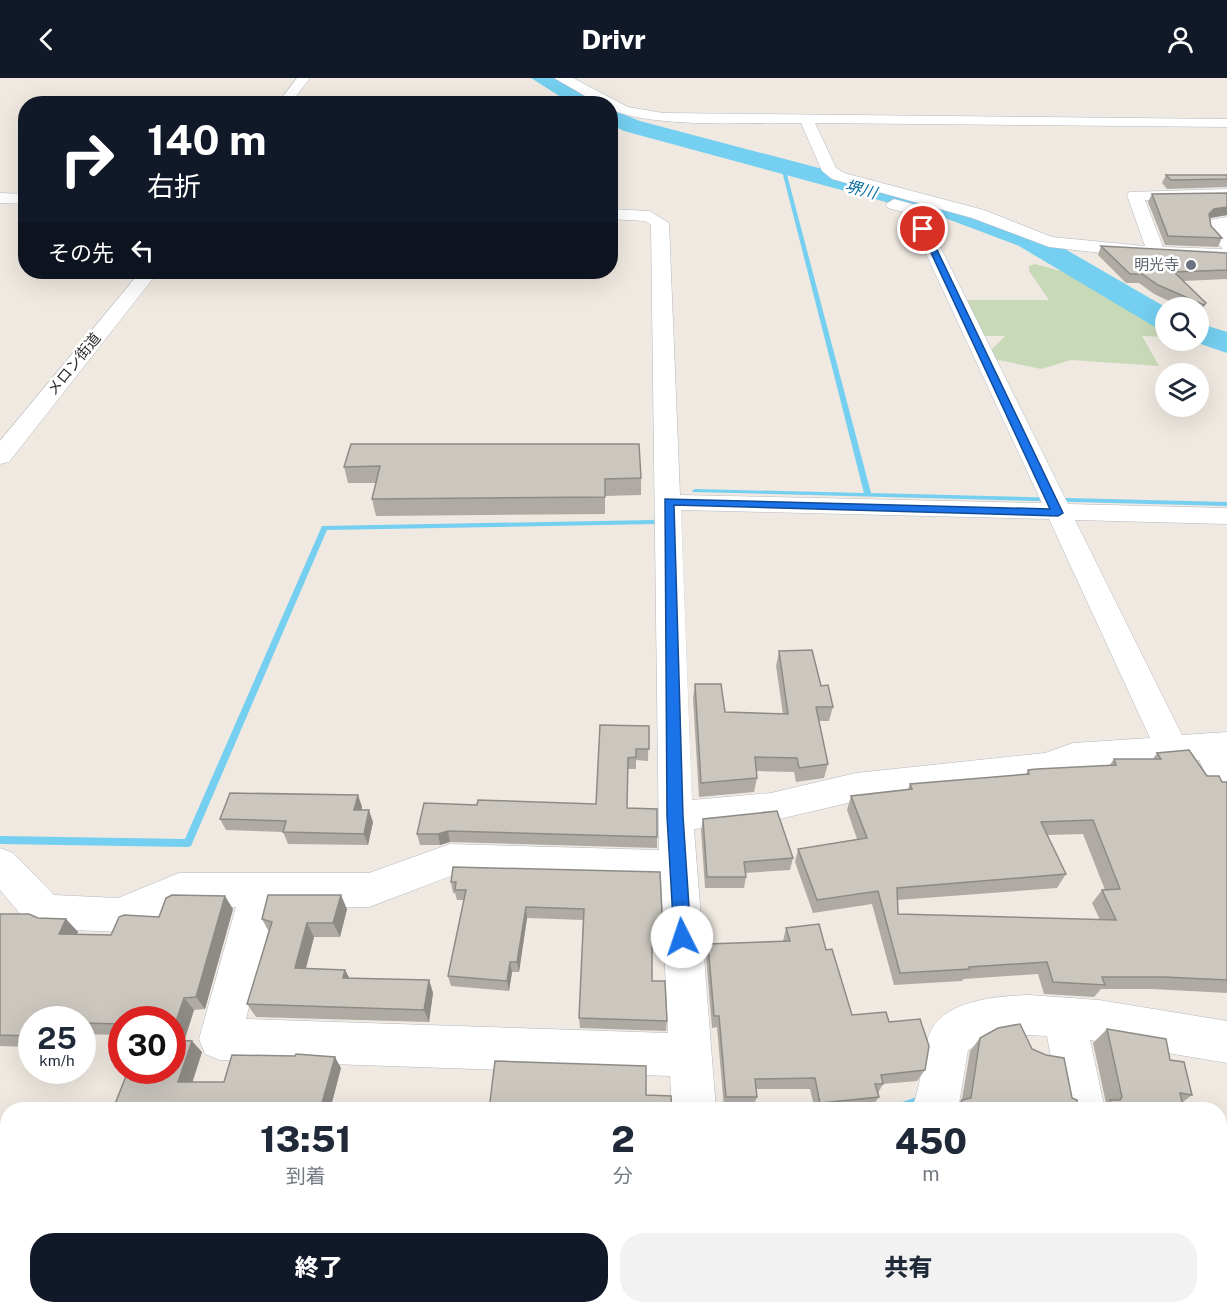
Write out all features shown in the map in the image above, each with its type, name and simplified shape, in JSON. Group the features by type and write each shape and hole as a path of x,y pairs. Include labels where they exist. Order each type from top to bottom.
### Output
{"street":[{"path":"289,96 304,78"},
{"path":"560,78 576,83 597,96"},
{"path":"618,107 647,116 1227,123"},
{"path":"806,119 830,171 838,176 978,214 1049,242 1156,252 1224,255 1216,224 1227,222"},
{"path":"1199,123 1213,136"},
{"path":"1156,252 1135,195 1227,195"},
{"path":"0,198 18,200"},
{"path":"0,203 18,202"},
{"path":"894,204 914,210 1171,747"},
{"path":"618,214 649,216 660,223 665,459 669,502 675,816 693,1102"},
{"name":"メロン街道","path":"0,457 143,279"},
{"path":"669,502 1227,516"},
{"path":"675,816 771,807 856,787 1048,766 1073,756 1171,747 1217,746 1227,782"},
{"path":"0,864 35,904 50,912 120,915 179,889 369,890 450,860 678,866"},
{"path":"259,891 220,1039 690,1055"},
{"path":"939,1102 949,1038 977,1021 1008,1015 1064,1017 1227,1042"},
{"path":"1064,1017 1081,1102"}],"green space":[{"path":"1035,264 1076,275 1093,289 1155,323 1155,337 1142,336 1157,363 1155,366 1071,360 1041,369 994,359 990,351 1005,336 981,336 964,300 1049,300 1029,271 1029,266"}],"building":[{"path":"1166,175 1227,175 1227,179 1171,180"},
{"path":"1227,193 1227,207 1214,209 1209,214 1211,226 1222,238 1168,236 1152,194"},
{"path":"1101,246 1227,253 1227,270 1174,272 1200,297 1186,297 1158,285 1142,274 1130,274"},
{"path":"351,444 639,444 641,478 605,479 605,497 372,499 380,466 344,467"},
{"path":"812,650 821,686 828,685 833,707 816,707 828,764 799,768 797,758 755,757 757,778 701,783 695,684 721,684 725,712 788,714 779,651"},
{"path":"600,725 649,726 649,749 636,749 636,757 628,758 627,808 657,809 657,837 448,831 438,834 417,834 424,803 477,805 478,800 596,804"},
{"path":"1189,750 1207,776 1219,776 1222,782 1227,782 1227,980 1102,977 1105,985 1053,982 1047,962 900,973 878,891 817,900 798,849 867,838 851,796 912,789 910,784 1029,774 1028,770 1116,765 1114,759 1161,759 1157,753","holes":["1093,820 1120,889 1102,890 1116,920 898,914 897,888 1066,874 1041,822"]},
{"path":"230,793 358,795 354,810 369,810 364,834 283,832 286,821 220,819"},
{"path":"777,811 793,858 744,862 746,877 707,877 703,819"},
{"path":"453,867 660,872 663,934 652,935 652,981 665,981 667,1021 579,1018 584,909 526,907 517,962 510,962 507,981 448,976 466,890 455,890 456,882 451,882"},
{"path":"172,895 225,896 196,997 184,998 181,1006 108,1006 108,1024 96,1023 96,1006 18,1006 18,1036 0,1035 0,914 29,914 38,918 66,919 59,934 111,935 119,917 124,915 159,917 166,898"},
{"path":"268,895 341,895 333,923 307,923 295,968 345,970 343,978 429,980 424,1010 247,1004 272,922 262,919"},
{"path":"819,924 826,950 832,949 852,1015 886,1012 889,1022 920,1019 929,1046 925,1070 881,1075 883,1084 875,1084 879,1097 820,1102 815,1078 755,1079 757,1097 726,1097 719,1016 714,1016 708,944 790,941 786,928"},
{"path":"1020,1024 1032,1049 1046,1055 1064,1058 1072,1098 1077,1102 961,1102 971,1098 980,1038 998,1028"},
{"path":"1107,1029 1166,1039 1170,1060 1184,1062 1192,1095 1180,1093 1182,1102 1111,1102 1110,1100 1120,1100 1122,1097"},
{"path":"186,1041 192,1041 186,1059"},
{"path":"296,1054 335,1057 322,1102 116,1102 123,1084 224,1082 232,1055 295,1056"},
{"path":"495,1061 646,1066 646,1095 671,1096 671,1102 490,1102"}],"waterway":[{"name":"堺川","path":"541,78 574,96"},
{"name":"堺川","path":"618,119 632,126 954,212 1029,240 1155,314"},
{"path":"783,167 868,495"},
{"name":"堺川","path":"1209,337 1227,343"},
{"path":"695,491 868,495"},
{"path":"868,495 1227,504"},
{"path":"0,840 188,843 324,528 655,522 664,515"},
{"path":"918,1102 923,1097"}],"place":[{"name":"明光寺","path":"1191,265"}],"route":[{"path":"682,937 675,816 669,502 1058,513 923,229"}]}
